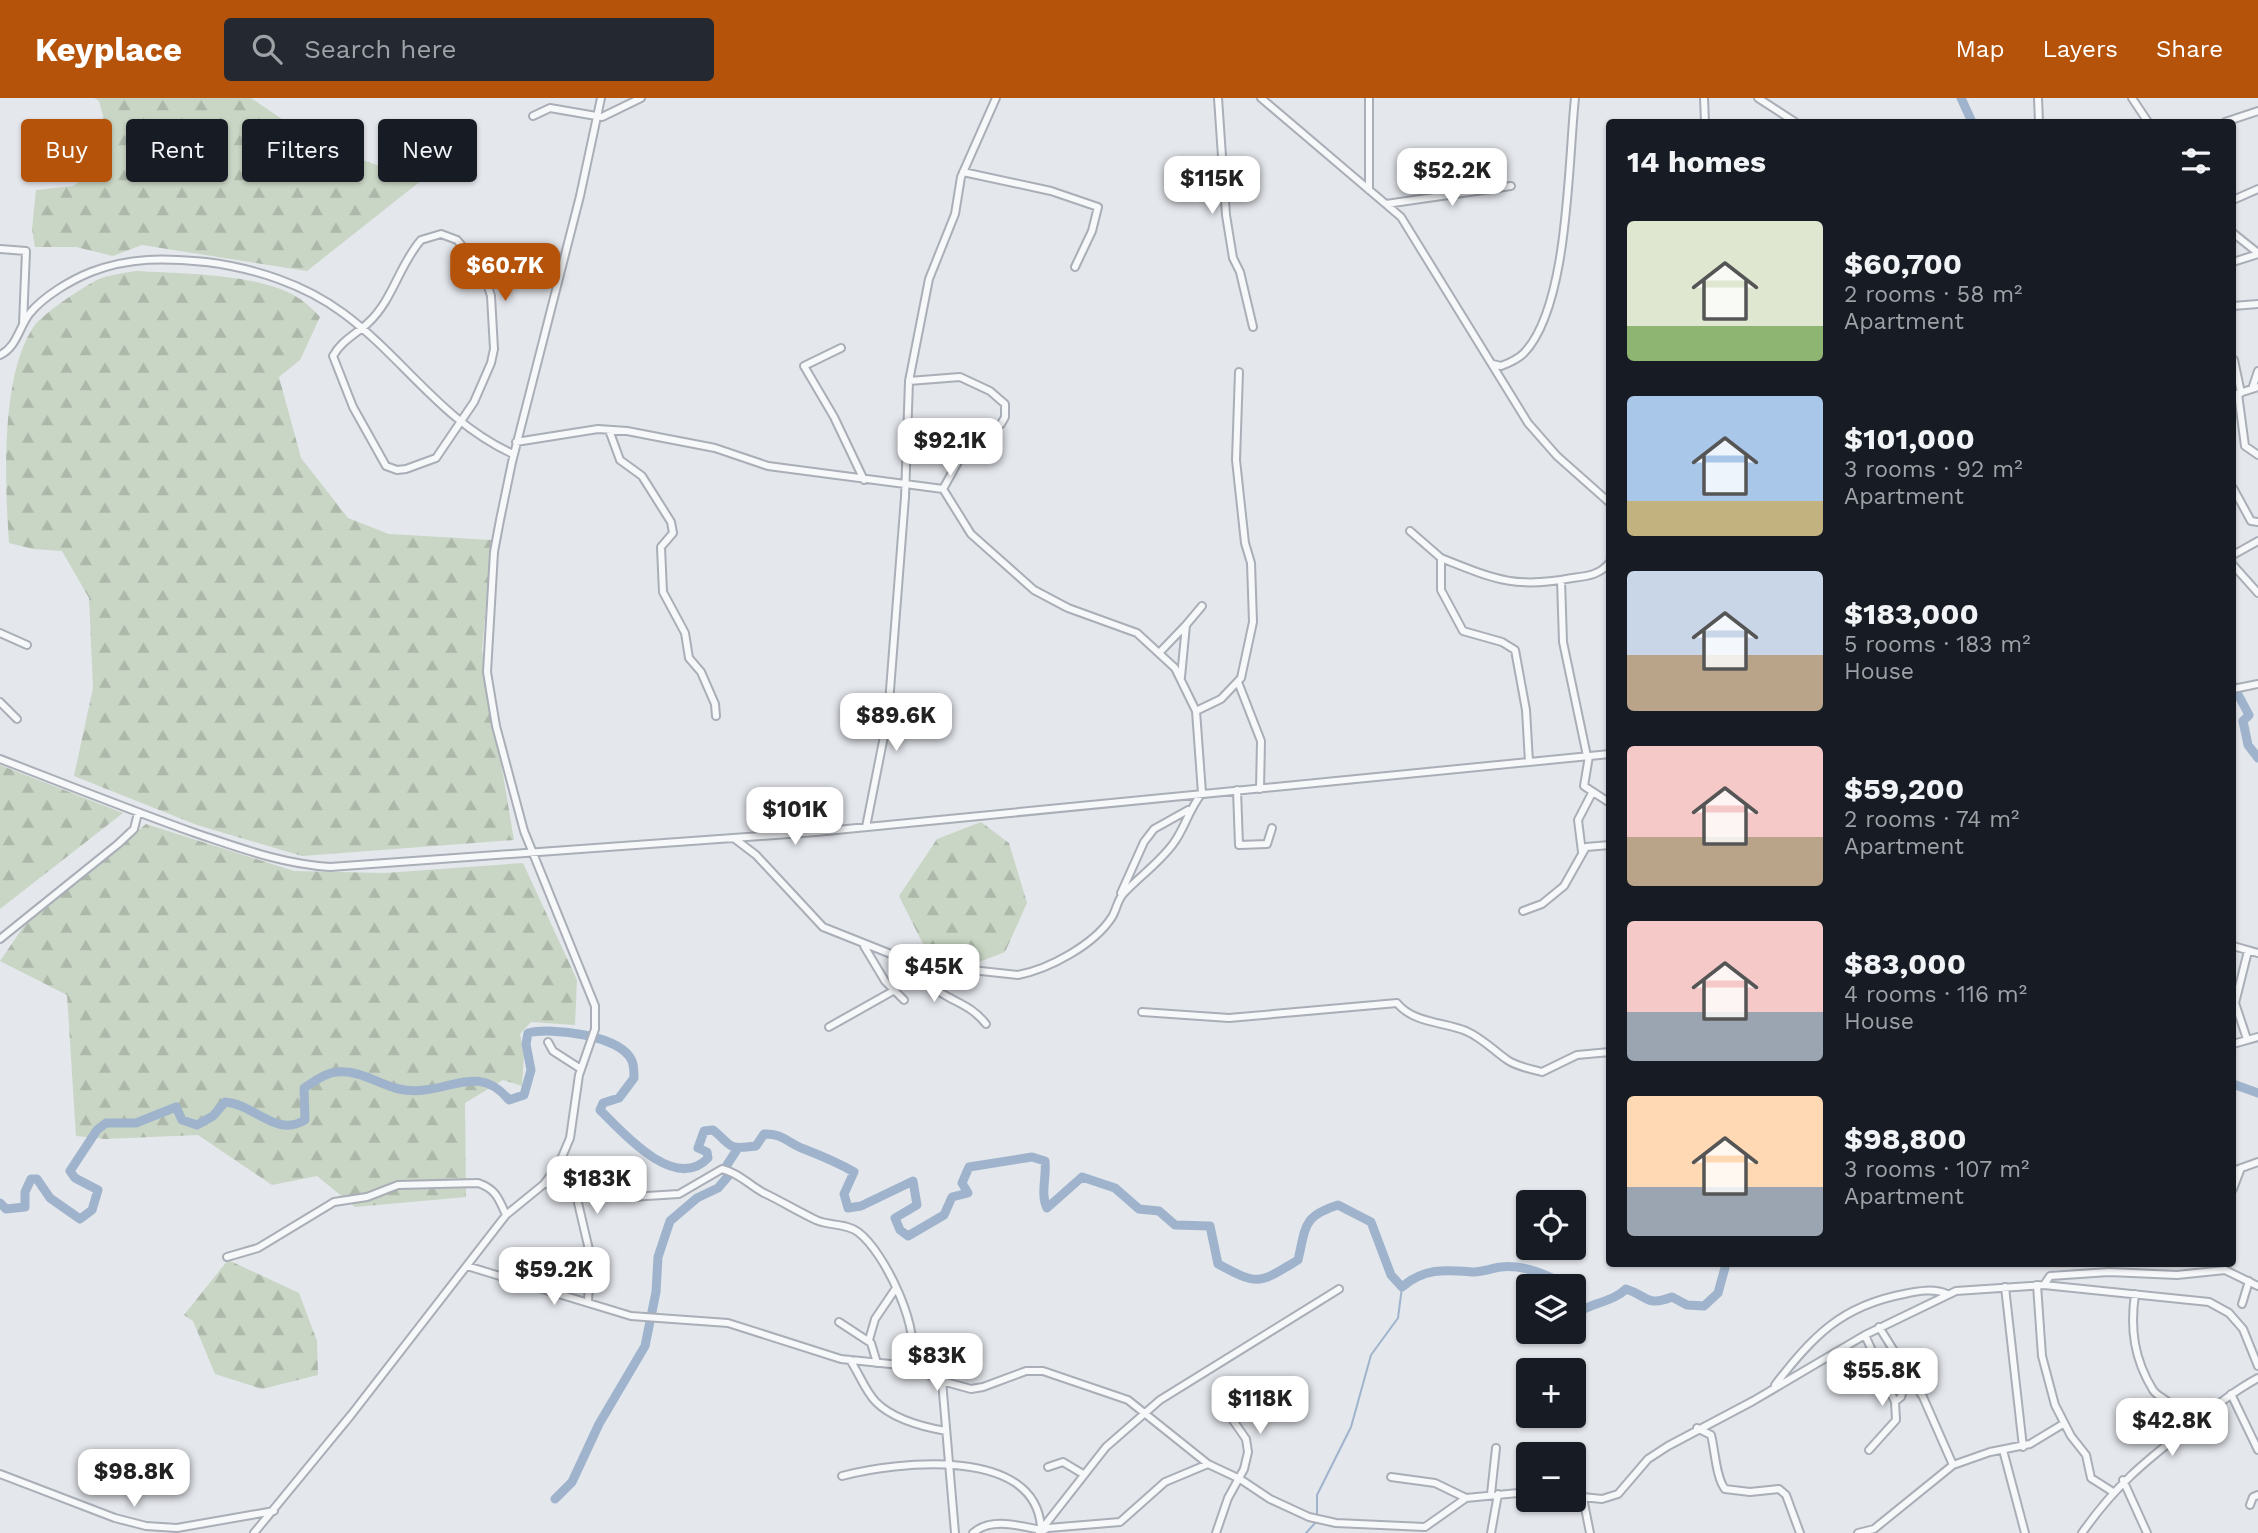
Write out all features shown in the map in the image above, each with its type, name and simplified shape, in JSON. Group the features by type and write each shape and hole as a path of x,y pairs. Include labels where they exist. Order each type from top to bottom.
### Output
{"street":[{"path":"254,1533 506,1215 517,1203 544,1184 568,1147 581,1069 595,1029 593,998 569,947 533,853 496,726 487,672 494,552 513,454 580,196 601,98"},
{"path":"533,116 550,108 602,117 641,98"},
{"path":"866,827 888,716 905,486 909,381 929,279 954,214 963,172 996,98"},
{"path":"1218,98 1226,215 1233,258 1240,272 1253,327"},
{"path":"1261,98 1386,204 1410,228 1540,439 1606,499"},
{"path":"1369,98 1369,190"},
{"path":"1491,363 1501,366 1523,355 1534,341 1550,300 1563,236 1575,98"},
{"path":"1704,98 1705,119"},
{"path":"1758,98 1790,119"},
{"path":"2038,98 2039,119"},
{"path":"2132,98 2146,119"},
{"path":"2234,119 2258,111"},
{"path":"963,172 1051,191 1098,207 1092,231 1074,268"},
{"path":"1386,204 1511,186"},
{"path":"2236,199 2258,189"},
{"path":"448,236 467,249 488,282 494,349 480,389 461,422 432,461 397,470 386,466 353,407 333,361 336,351 360,327 368,323 391,294 414,247 424,237 448,236"},
{"path":"2236,236 2257,254 2258,265"},
{"path":"0,250 26,251 23,326"},
{"path":"2236,261 2257,254"},
{"path":"0,355 9,350 31,312 78,278 118,263 165,258 232,267 294,284 329,303 360,327 430,397 461,422 513,454"},
{"path":"2236,306 2258,304"},
{"path":"841,348 804,366 834,417 864,481"},
{"path":"2258,370 2255,388 2237,394 2245,446 2258,455"},
{"path":"1196,711 1221,699 1238,682 1253,622 1251,563 1245,542 1236,460 1239,372"},
{"path":"909,381 960,377 990,391 1005,404 1006,417 1001,424 979,438 971,453 959,460 943,489"},
{"path":"516,442 558,434 609,430 715,448 768,466 864,481 943,489"},
{"path":"609,430 620,460 642,476 671,522 673,533 661,547 663,592 685,633 689,658 701,672 715,704 716,716"},
{"path":"943,489 971,534 1034,590 1068,608 1137,633 1160,652 1181,677 1196,711 1202,793 1190,808 1172,846 1119,898"},
{"path":"2236,494 2251,521 2258,522"},
{"path":"1410,531 1441,558 1494,579 1530,584 1606,572"},
{"path":"2236,553 2258,541"},
{"path":"1441,558 1441,590 1463,631 1493,638 1509,644 1515,650 1526,709 1529,762"},
{"path":"2236,568 2258,593"},
{"path":"1562,580 1563,642 1588,756 1583,782 1592,793 1606,801"},
{"path":"1160,652 1202,606"},
{"path":"1181,677 1186,625"},
{"path":"0,634 27,645"},
{"path":"1238,682 1261,741 1260,789"},
{"path":"2236,688 2258,684"},
{"path":"0,702 17,719"},
{"path":"0,759 138,813 260,855 314,866 392,864 735,839 1606,754"},
{"path":"1237,790 1239,845 1267,844 1272,828"},
{"path":"1523,911 1542,904 1571,879 1582,852 1578,820 1592,793"},
{"path":"735,839 756,856 823,928 905,962 1018,975 1032,972 1083,946 1113,916 1144,842 1154,828 1190,808"},
{"path":"0,939 118,845 134,829 138,813"},
{"path":"1582,852 1596,844 1606,845"},
{"path":"864,946 893,991 904,1000"},
{"path":"2236,947 2258,953"},
{"path":"2236,999 2248,951"},
{"path":"905,962 931,986 951,999 965,1003 986,1024"},
{"path":"829,1027 893,991"},
{"path":"1142,1012 1229,1017 1397,1003 1404,1012 1435,1025 1463,1030 1484,1041 1508,1062 1542,1072 1577,1055 1606,1052"},
{"path":"2236,1006 2247,1039"},
{"path":"2236,1043 2257,1037 2258,1028"},
{"path":"548,1042 554,1051 581,1069"},
{"path":"2236,1170 2258,1162"},
{"path":"2236,1181 2241,1168"},
{"path":"544,1184 569,1182 630,1197 679,1194 688,1191 715,1171 733,1171 764,1193 817,1220 858,1232 884,1263 906,1308 914,1350 911,1366"},
{"path":"569,1182 578,1199 589,1245 588,1303"},
{"path":"227,1257 258,1248 334,1202 367,1197 398,1185 478,1183 490,1187 497,1194 506,1215"},
{"path":"467,1266 649,1319 727,1323 850,1360 911,1366 942,1381 978,1389 1026,1371 1043,1371 1122,1397 1208,1464 1240,1479 1270,1499 1309,1517 1336,1523 1416,1528 1433,1523"},
{"path":"2099,1267 2099,1273"},
{"path":"2112,1492 2091,1478 2085,1455 2063,1424 2054,1405 2042,1356 2040,1285 2050,1276 2099,1273 2176,1275 2225,1267 2258,1286"},
{"path":"2242,1304 2249,1281"},
{"path":"1772,1390 1808,1342 1847,1312 1901,1295 1926,1291 1947,1294 2040,1285 2201,1300 2229,1313 2243,1329 2258,1366"},
{"path":"2005,1287 2023,1447"},
{"path":"877,1363 869,1340 875,1319 897,1288"},
{"path":"1040,1532 1106,1447 1144,1413 1209,1367 1339,1289"},
{"path":"1586,1499 1602,1499 1618,1494 1655,1454 1865,1335 1947,1294"},
{"path":"2135,1294 2132,1318 2134,1346 2152,1387 2159,1398 2171,1405 2178,1419 2200,1419"},
{"path":"839,1322 869,1340"},
{"path":"1880,1327 1934,1419 1952,1465"},
{"path":"1865,1335 1895,1402 1896,1420 1869,1450"},
{"path":"850,1360 874,1400 886,1410 928,1428 946,1431"},
{"path":"1895,1402 1901,1396 1908,1375"},
{"path":"2082,1533 2123,1480 2231,1394 2258,1378"},
{"path":"942,1381 955,1533"},
{"path":"1216,1533 1225,1503 1240,1479 1249,1447 1230,1416 1230,1393"},
{"path":"2231,1394 2258,1450"},
{"path":"1858,1533 1876,1532 1952,1465 2023,1447 2063,1424"},
{"path":"1698,1428 1711,1435 1717,1454 1718,1477 1725,1489 1750,1492 1779,1489 1786,1495 1800,1533"},
{"path":"1491,1533 1496,1448"},
{"path":"2003,1450 2025,1533"},
{"path":"1048,1467 1063,1462 1083,1474"},
{"path":"973,1533 982,1526 998,1524 1040,1532 1115,1524 1166,1482 1208,1464"},
{"path":"842,1476 872,1468 948,1465 986,1470 1015,1483 1036,1506 1040,1532"},
{"path":"0,1474 115,1518 146,1526 193,1527 274,1511"},
{"path":"1391,1477 1435,1483 1466,1498"},
{"path":"2123,1480 2147,1533"},
{"path":"1422,1533 1451,1506 1466,1498 1516,1493"},
{"path":"2250,1505 2253,1497 2258,1495"},
{"path":"1586,1512 1590,1533"},
{"path":"1335,1533 1336,1523"}],"green space":[{"path":"94,98 251,98 282,119 242,119 242,182 364,182 364,161 378,165 378,182 419,182 307,271 142,245 113,256 76,247 35,247 32,229 36,190 73,186 79,182 112,182 112,119 103,119 99,101"},
{"path":"136,271 221,276 265,284 284,290 303,301 320,317 300,360 279,377 301,458 348,518 389,534 492,540 482,650 514,840 302,856 197,825 74,776 93,688 89,598 62,551 33,549 9,543 6,461 10,401 23,347 34,326 84,287 112,275"},
{"path":"0,765 123,813 0,909"},
{"path":"981,822 1009,843 1027,903 1005,952 971,965 932,962 899,896 937,839"},
{"path":"146,824 294,871 385,873 523,863 577,980 575,1025 531,1022 520,1034 524,1055 522,1086 503,1080 465,1103 466,1197 355,1207 317,1176 272,1185 198,1135 105,1139 76,1136 67,995 0,961 24,926"},
{"path":"228,1260 299,1293 317,1341 318,1375 262,1389 215,1374 193,1321 184,1315"}],"waterway":[{"path":"1961,98 1971,119"},
{"path":"2236,691 2249,715 2243,721 2248,745 2258,758"},
{"path":"0,1203 6,1209 25,1207 25,1192 31,1179 37,1179 50,1198 80,1219 92,1210 98,1190 75,1178 70,1171 97,1130 106,1123 136,1123 176,1107 182,1120 197,1125 213,1116 225,1102 246,1108 274,1123 294,1124 305,1120 304,1088 334,1072 354,1073 391,1087 415,1091 472,1081 484,1082 497,1088 509,1100 524,1095 531,1070 526,1044 528,1033 552,1031 600,1039 625,1052 633,1063 634,1078 619,1098 603,1103 600,1110 635,1144 665,1164 680,1168 695,1167 708,1158 707,1152 698,1148 704,1131 713,1130 734,1147 756,1146 764,1134 776,1135 854,1172 844,1194 848,1208 861,1206 913,1181 917,1205 895,1218 900,1230 908,1236 944,1215 952,1197 968,1193 962,1183 969,1167 1032,1157 1045,1161 1044,1197 1047,1208 1082,1177 1115,1188 1139,1209 1159,1211 1175,1225 1210,1226 1218,1264 1251,1279 1266,1278 1298,1260 1305,1231 1312,1218 1338,1205 1371,1222 1391,1275 1402,1287 1419,1276 1436,1271 1477,1272 1519,1267 1542,1274"},
{"path":"2236,1085 2258,1093"},
{"path":"555,1499 572,1482 599,1424 645,1346 656,1292 658,1257 670,1221 697,1198 718,1188 730,1174 725,1168 738,1148"},
{"path":"1586,1308 1613,1298 1626,1289 1652,1301 1672,1297 1687,1305 1704,1306 1718,1293 1725,1267"},
{"path":"1317,1516 1317,1495 1351,1427 1371,1355 1398,1318 1402,1287"},
{"path":"1306,1533 1316,1522"}]}
